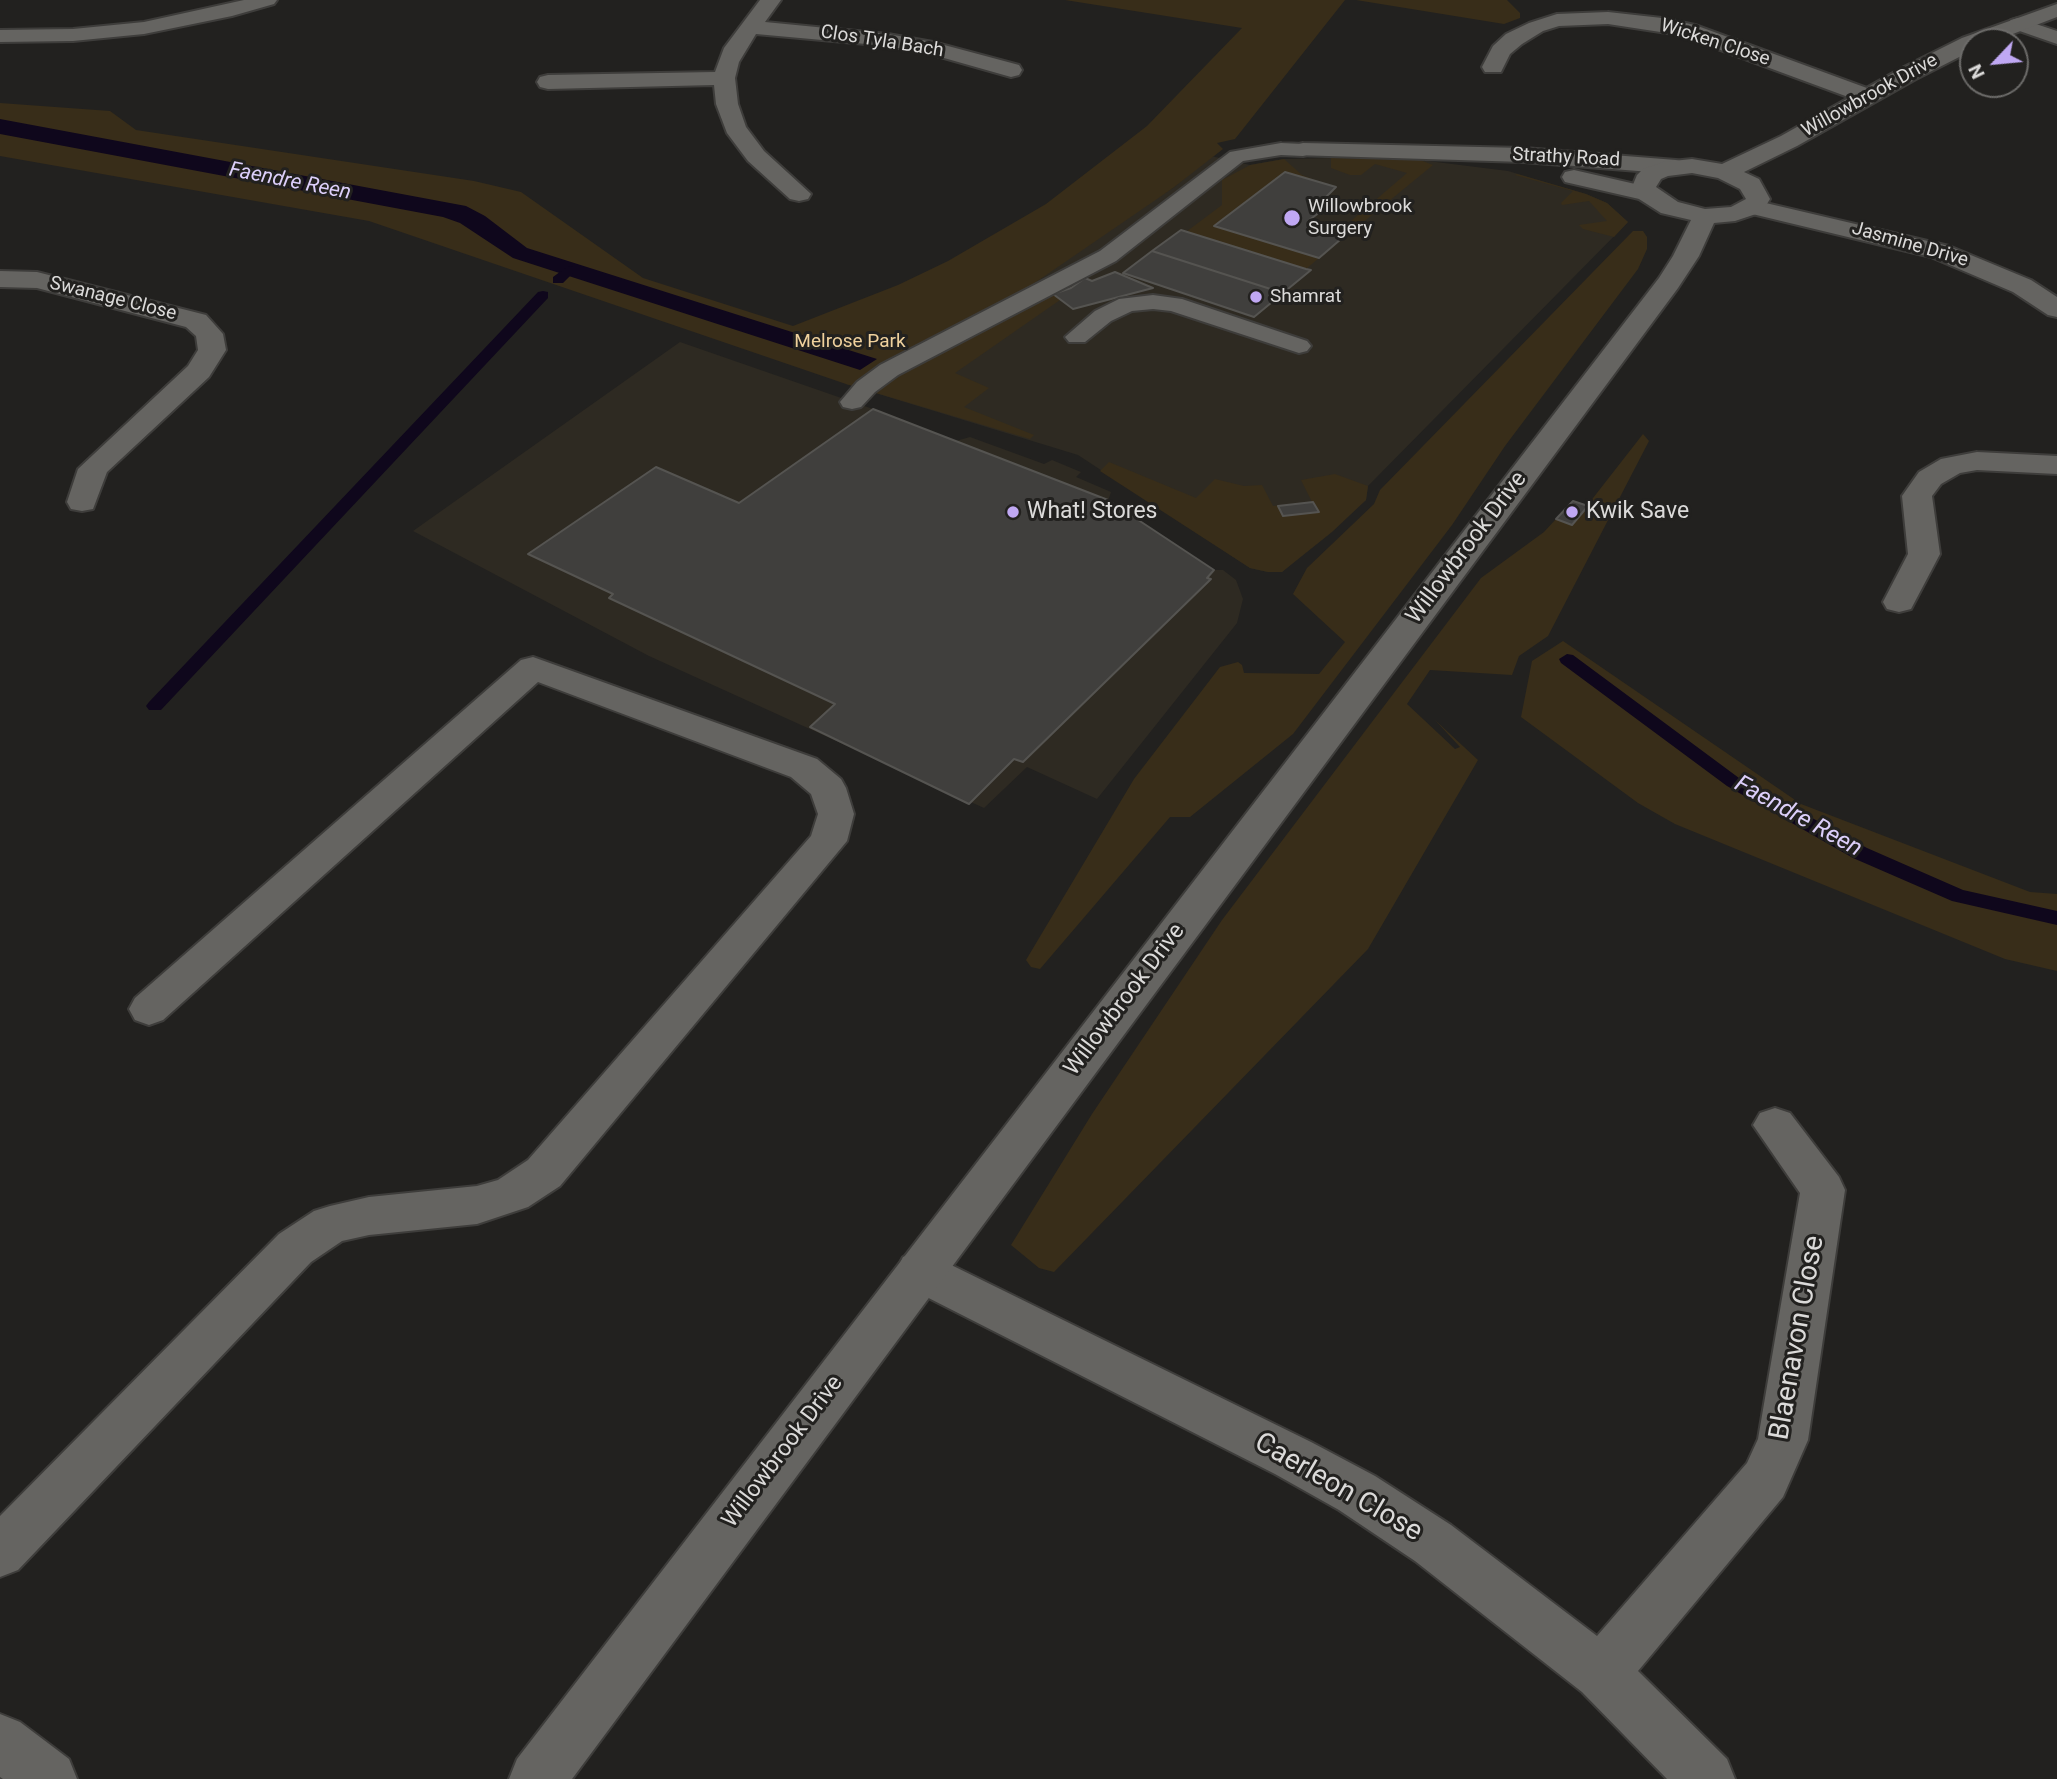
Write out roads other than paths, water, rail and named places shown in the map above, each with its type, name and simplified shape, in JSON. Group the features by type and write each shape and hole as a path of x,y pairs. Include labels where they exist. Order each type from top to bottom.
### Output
{"street":[{"path":"0,36 37,37 113,21 186,21 267,0"},
{"path":"771,0 735,48 724,78 727,104 735,128 756,156 799,194"},
{"name":"Willowbrook Drive","path":"1725,172 1789,141 1867,96 1970,43 2057,10"},
{"name":"Wicken Close","path":"1493,67 1501,51 1514,39 1535,27 1557,20 1608,18 1662,24 1687,30 1867,96"},
{"path":"2018,24 2057,38"},
{"name":"Clos Tyla Bach","path":"750,27 888,40 933,48 1011,70"},
{"path":"548,82 724,78"},
{"name":"Strathy Road","path":"1303,150 1524,155 1709,168 1725,172"},
{"name":"Strathy Road","path":"1455,153 1503,161 1648,194 1670,208 1705,216 1735,214 1753,207"},
{"path":"1648,194 1644,187 1652,174 1676,167"},
{"path":"1725,172 1750,184 1756,191 1758,199 1753,207"},
{"name":"Jasmine Drive","path":"1753,207 1940,251 2022,286 2057,309"},
{"name":"Willowbrook Drive","path":"537,1779 1669,282 1686,256 1705,216"},
{"name":"Swanage Close","path":"0,279 37,280 183,317 196,321 209,334 212,350 199,371 93,469 82,502"},
{"path":"1899,602 1924,554 1917,496 1930,478 1952,465 1977,461 2057,465"},
{"path":"0,1552 295,1248 330,1225 369,1216 477,1205 512,1194 544,1173 828,841 836,814 828,788 804,768 533,668 149,1009"},
{"name":"Blaenavon Close","path":"1601,1674 1765,1480 1783,1440 1823,1190 1775,1125"},
{"name":"Caerleon Close","path":"919,1271 1357,1493 1433,1543 1601,1674 1707,1779"},
{"path":"0,1742 49,1779"}],"lane":[{"path":"852,402 866,387 889,370 1108,256 1237,156 1281,149 1303,150"},
{"path":"1077,337 1103,316 1127,304 1153,302 1174,304 1299,346"}],"water":[{"path":"0,119 466,206 485,216 527,248 877,359 860,370 513,258 460,223 443,217 0,134"}],"waterway":[{"name":"Faendre Reen","path":"558,280 568,270"},
{"name":"Faendre Reen","path":"155,706 543,295"},
{"name":"Faendre Reen","path":"1567,659 1733,782 1860,853 1959,896 2057,918"}],"place":[{"name":"Willowbrook Surgery","path":"1292,218"},
{"name":"Shamrat","path":"1256,297"},
{"name":"What! Stores","path":"1013,512"},
{"name":"Kwik Save","path":"1572,512"}],"park label":[{"name":"Melrose Park","path":"850,342"}]}
